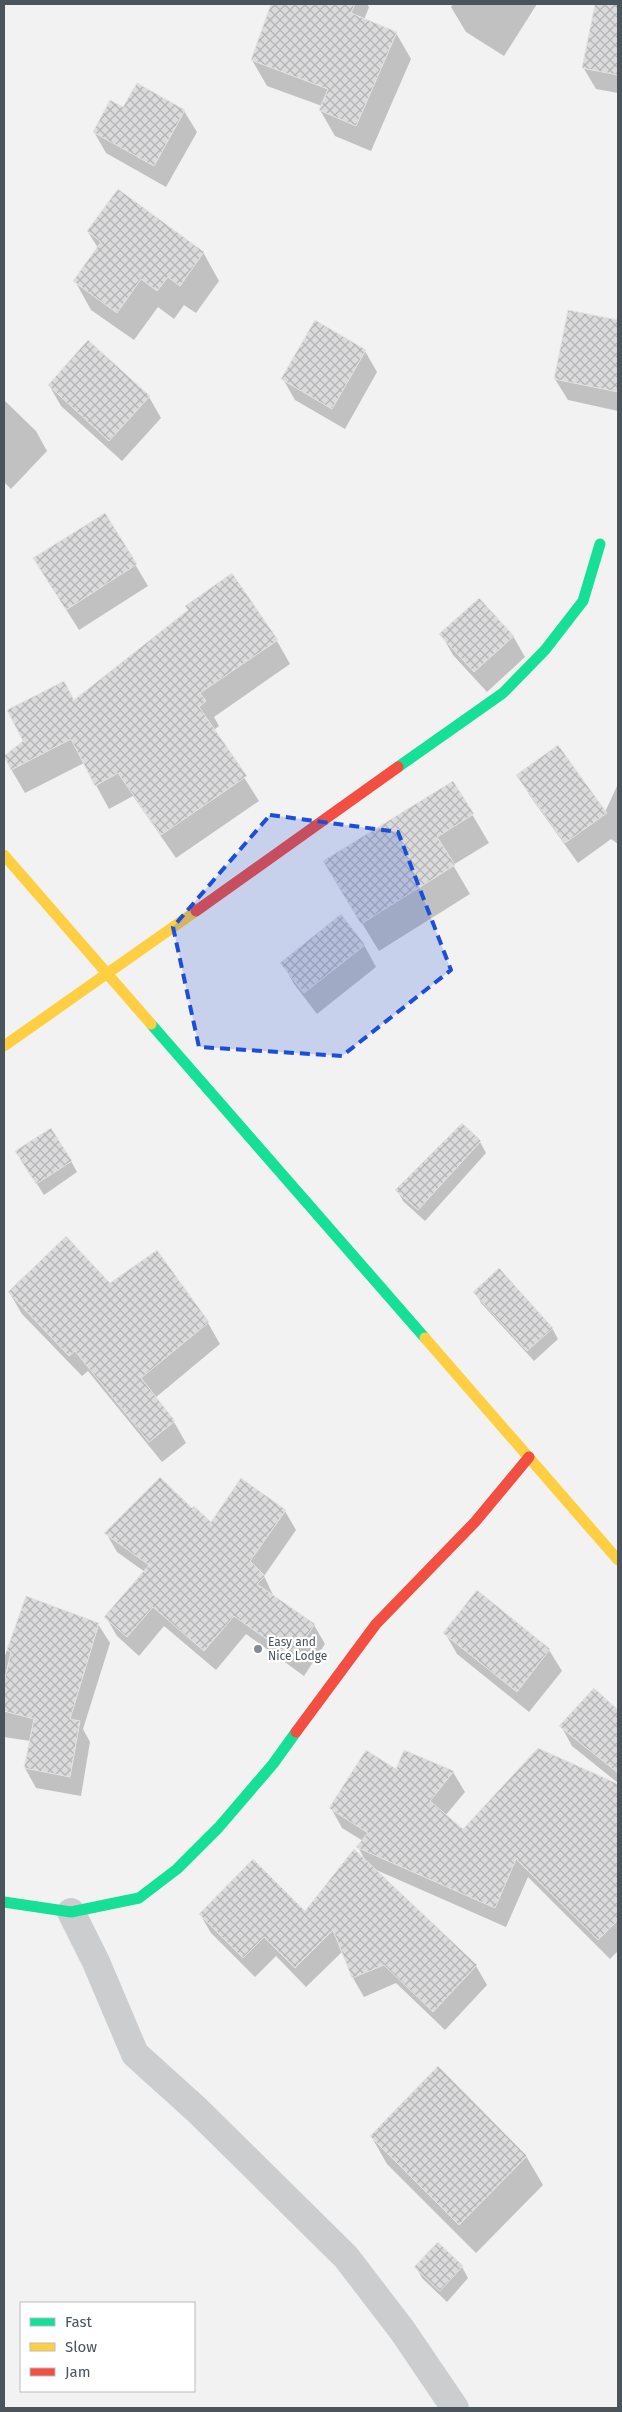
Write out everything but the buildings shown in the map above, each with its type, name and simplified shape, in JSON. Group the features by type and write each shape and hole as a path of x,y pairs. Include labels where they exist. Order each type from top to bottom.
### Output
{"street":[{"path":"4,1046 502,693 545,650 583,601 600,544"},
{"path":"4,855 618,1560"},
{"path":"4,1902 71,1912 139,1898 177,1870 219,1827 273,1764 376,1624 475,1522 529,1457"},
{"path":"71,1912 96,1962 135,2054 197,2110 346,2257 402,2330 455,2408"}],"highlighted area":[{"path":"270,815 398,832 451,970 342,1056 199,1047 173,927"}],"traffic: fast":[{"path":"398,767 503,693 545,650 583,601 600,544"},
{"path":"151,1024 425,1338"},
{"path":"4,1902 71,1912 139,1898 177,1869 219,1827 273,1764 296,1732"}],"traffic: slow":[{"path":"4,855 151,1024"},
{"path":"4,1046 196,911"},
{"path":"425,1338 618,1560"}],"traffic: jam":[{"path":"196,911 398,767"},
{"path":"296,1732 376,1624 475,1522 529,1457"}],"place":[{"name":"Easy and Nice Lodge","path":"258,1649"}]}
